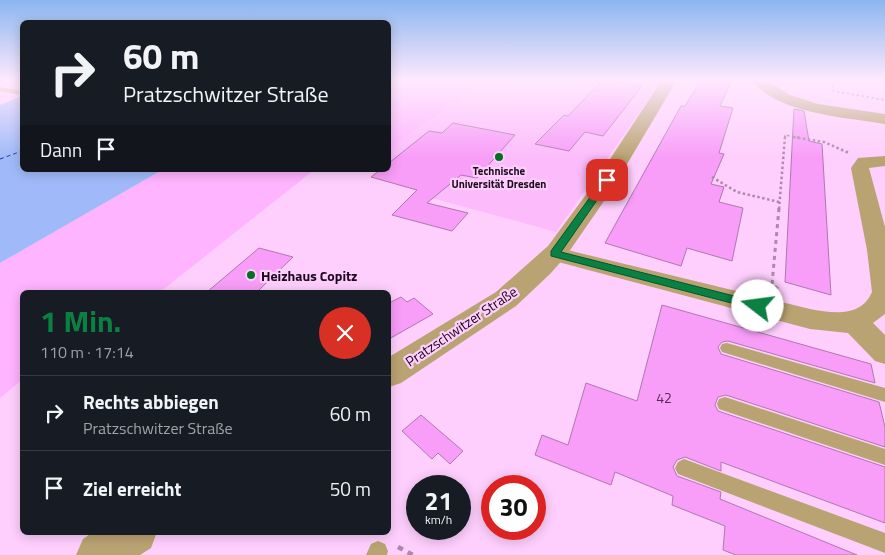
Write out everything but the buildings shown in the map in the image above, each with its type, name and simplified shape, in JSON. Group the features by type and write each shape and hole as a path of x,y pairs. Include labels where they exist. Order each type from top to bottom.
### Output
{"street":[{"name":"Pratzschwitzer Straße","path":"391,373 506,299 531,278 554,254 600,191 654,106"},
{"path":"818,106 885,119"},
{"path":"554,254 810,319 854,322 874,310 885,294 885,273 877,206 860,168 864,162 877,161"},
{"path":"854,322 885,353"},
{"path":"99,555 130,535"}],"lane":[{"path":"728,348 885,395"},
{"path":"725,404 885,457"},
{"path":"684,468 885,542"}],"path":[{"path":"810,319 772,284 785,135 824,142 877,161"},
{"path":"712,177 737,192 780,202"}],"shaded area":[{"path":"391,106 454,106 412,131 391,150"},
{"name":"Technische Universität Dresden","path":"454,106 644,106 556,232 421,195 413,167 391,162 391,150 412,131"},
{"path":"159,172 311,172 163,290 20,290 20,382 0,398 0,263"}],"water":[{"path":"0,106 20,106 20,172 159,172 0,263"}],"ferry route":[{"path":"0,159 20,152"}],"place":[{"name":"Technische Universität Dresden","path":"499,157"},
{"name":"Heizhaus Copitz","path":"251,275"}],"route":[{"path":"607,180 554,254 758,306"}]}
